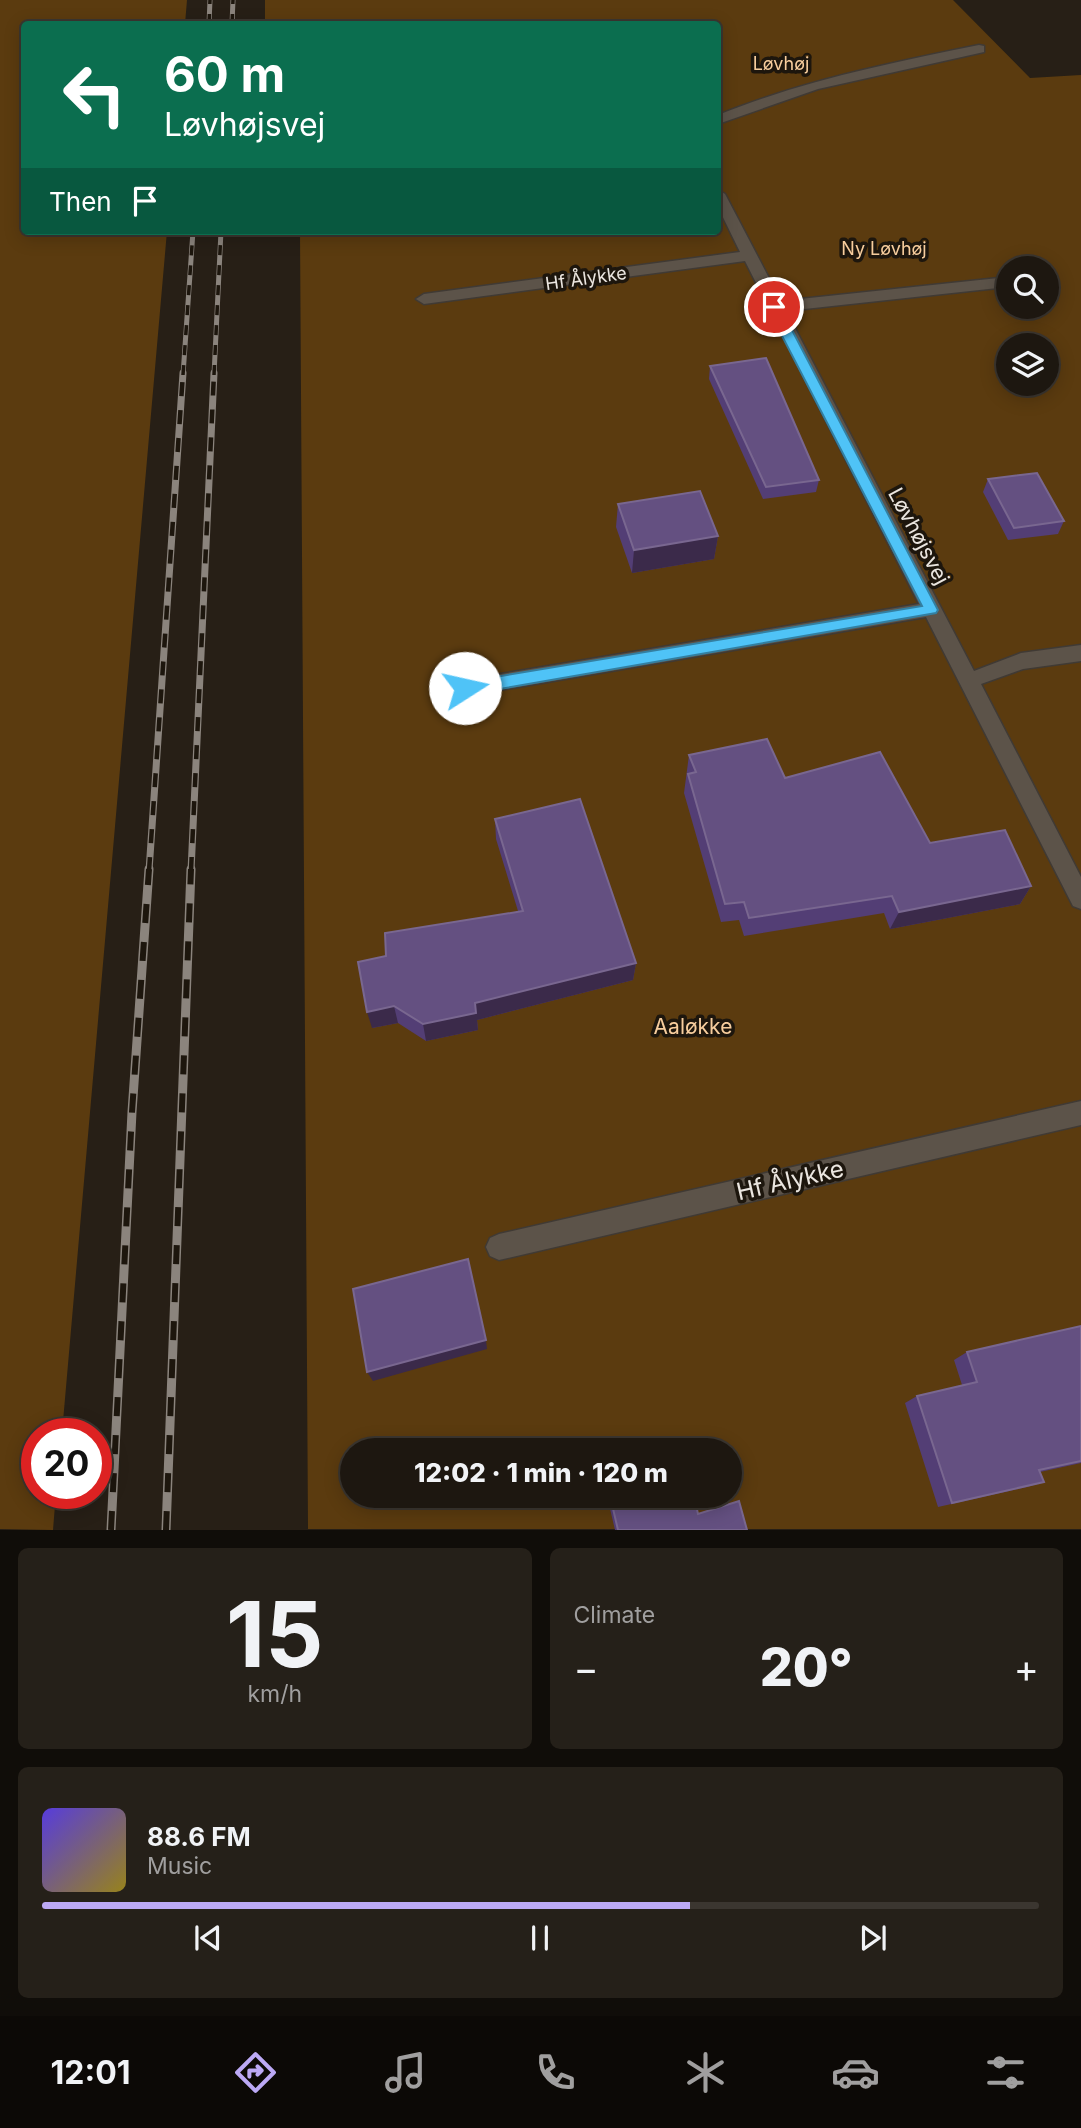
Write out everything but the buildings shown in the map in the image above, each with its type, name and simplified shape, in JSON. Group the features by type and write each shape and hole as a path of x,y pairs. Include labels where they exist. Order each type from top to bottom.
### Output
{"lane":[{"path":"721,119 742,109 847,79 979,49"},
{"name":"Løvhøjsvej","path":"721,200 747,256 1081,899"},
{"name":"Hf Ålykke","path":"424,299 747,256"},
{"path":"774,307 996,283"},
{"path":"465,688 931,610"},
{"path":"968,681 1021,662 1081,653"},
{"name":"Hf Ålykke","path":"499,1247 1081,1113"}],"green space":[{"path":"0,0 187,0 185,21 21,21 21,235 167,235 63,1418 21,1418 21,1509 55,1509 53,1530 0,1529"},
{"name":"Aaløkke","path":"265,0 953,0 1030,78 1081,75 1081,1529 308,1529 300,235 721,235 721,21 265,21"}],"railway":[{"path":"209,21 210,0"},
{"path":"232,21 233,0"},
{"path":"183,375 193,235"},
{"path":"214,375 221,235"},
{"path":"149,871 183,373"},
{"path":"191,871 214,373"},
{"path":"111,1530 132,1112 149,869"},
{"path":"166,1530 191,869"}],"route":[{"path":"465,688 931,610 774,307"}],"park label":[{"name":"Løvhøj","path":"781,63"},
{"name":"Ny Løvhøj","path":"884,248"}]}
